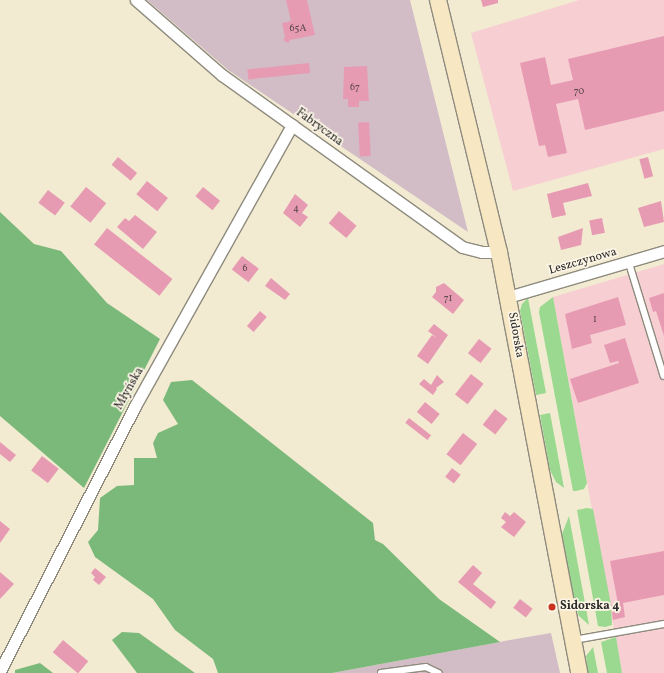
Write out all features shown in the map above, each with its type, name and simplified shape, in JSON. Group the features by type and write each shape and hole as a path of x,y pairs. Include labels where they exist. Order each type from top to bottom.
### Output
{"street":[{"name":"Fabryczna","path":"136,0 222,75 462,247 482,252 500,252"},
{"name":"Sidorska","path":"438,0 500,252 579,673"},
{"name":"Młyńska","path":"0,671 135,406 292,125"},
{"name":"Leszczynowa","path":"508,297 664,252"}],"lane":[{"path":"629,262 664,376"},
{"path":"573,640 664,624"},
{"path":"381,673 426,667 439,673"}],"shaded area":[{"path":"147,0 410,0 468,232 228,70"},
{"path":"579,0 664,0 664,149 513,191 471,33"},
{"path":"664,264 664,673 622,673 553,297"},
{"path":"551,633 560,673 332,673 510,640"}],"green space":[{"path":"0,212 34,244 61,251 107,303 160,339 84,488 0,416"},
{"path":"553,297 587,483 584,489 576,491 573,491 539,312 540,307"},
{"path":"528,298 546,393 536,395 520,311 522,304"},
{"path":"192,380 373,523 375,540 383,544 439,599 500,642 332,673 218,673 213,659 175,630 153,599 95,557 88,542 98,530 100,498 117,486 134,485 134,458 157,458 153,443 158,433 178,424 163,400 171,382"},
{"path":"550,413 564,488 556,482 550,470 540,415"},
{"path":"587,508 593,509 611,605 612,625 605,627 598,626 577,510"},
{"path":"569,516 589,625 579,616 574,602 562,534"},
{"path":"122,632 139,633 195,673 137,673 112,640"},
{"path":"616,637 622,673 607,673 601,642"},
{"path":"593,647 598,673 588,673 586,656"},
{"path":"40,663 53,673 15,673 15,670"}],"building":[{"path":"286,0 307,0 315,35 290,40 288,43 283,40 285,37 282,23 291,21"},
{"path":"481,0 498,0 498,3 483,7"},
{"path":"664,36 664,111 585,130 578,99 556,104 567,153 548,157 545,145 539,146 520,63 545,57 551,85 573,80 568,59"},
{"path":"309,63 310,73 248,79 247,69"},
{"path":"367,66 369,101 359,101 359,107 348,107 348,99 343,99 344,67"},
{"path":"369,122 371,156 360,157 358,123"},
{"path":"118,157 137,173 131,181 112,165"},
{"path":"648,157 653,176 644,179 639,159"},
{"path":"147,181 168,198 157,211 136,194"},
{"path":"588,183 592,196 563,203 566,215 552,218 547,194"},
{"path":"86,187 106,203 90,223 70,206"},
{"path":"203,187 220,201 213,210 195,196"},
{"path":"48,190 65,203 55,215 38,203"},
{"path":"295,194 308,205 302,213 308,217 300,227 283,213"},
{"path":"661,201 664,222 644,227 638,208"},
{"path":"339,211 357,226 346,238 329,223"},
{"path":"135,215 157,232 143,249 117,227 125,218 129,221"},
{"path":"602,218 605,233 592,235 589,220"},
{"path":"107,228 172,279 159,296 94,245"},
{"path":"583,228 581,245 561,250 558,237"},
{"path":"242,256 259,269 249,282 232,270"},
{"path":"271,278 290,294 285,300 265,286"},
{"path":"444,283 464,300 453,314 432,297 436,292 436,287"},
{"path":"664,293 664,336 656,311 653,312 649,298"},
{"path":"618,297 626,325 590,335 592,343 572,349 565,314"},
{"path":"260,311 267,317 254,332 247,326"},
{"path":"434,324 448,335 428,364 417,356 432,335 437,338 428,331"},
{"path":"625,338 639,383 578,403 570,379 619,363 618,361 610,363 604,345"},
{"path":"479,339 492,349 481,363 468,353"},
{"path":"471,374 484,384 468,404 455,394"},
{"path":"437,375 444,382 436,388 437,389 433,395 419,384 424,379 431,385"},
{"path":"425,402 440,414 432,424 417,412"},
{"path":"495,409 508,419 495,435 483,425"},
{"path":"409,418 431,435 427,440 405,423"},
{"path":"463,433 477,444 461,465 446,454"},
{"path":"0,442 16,455 10,462 0,454"},
{"path":"42,456 59,469 48,483 31,470"},
{"path":"452,468 461,475 454,483 445,477"},
{"path":"505,512 510,516 514,512 526,522 514,537 501,527 506,522 501,518"},
{"path":"0,521 10,529 0,543"},
{"path":"664,551 664,595 623,603 625,617 613,620 611,605 618,604 610,561"},
{"path":"473,565 482,573 473,584 496,602 491,609 458,582"},
{"path":"95,568 106,577 99,585 93,580 95,577 91,573"},
{"path":"0,572 14,584 0,599"},
{"path":"520,599 533,609 526,618 513,608"},
{"path":"63,640 88,661 77,673 53,652"}],"place":[{"name":"Sidorska 4","path":"552,607"}]}
